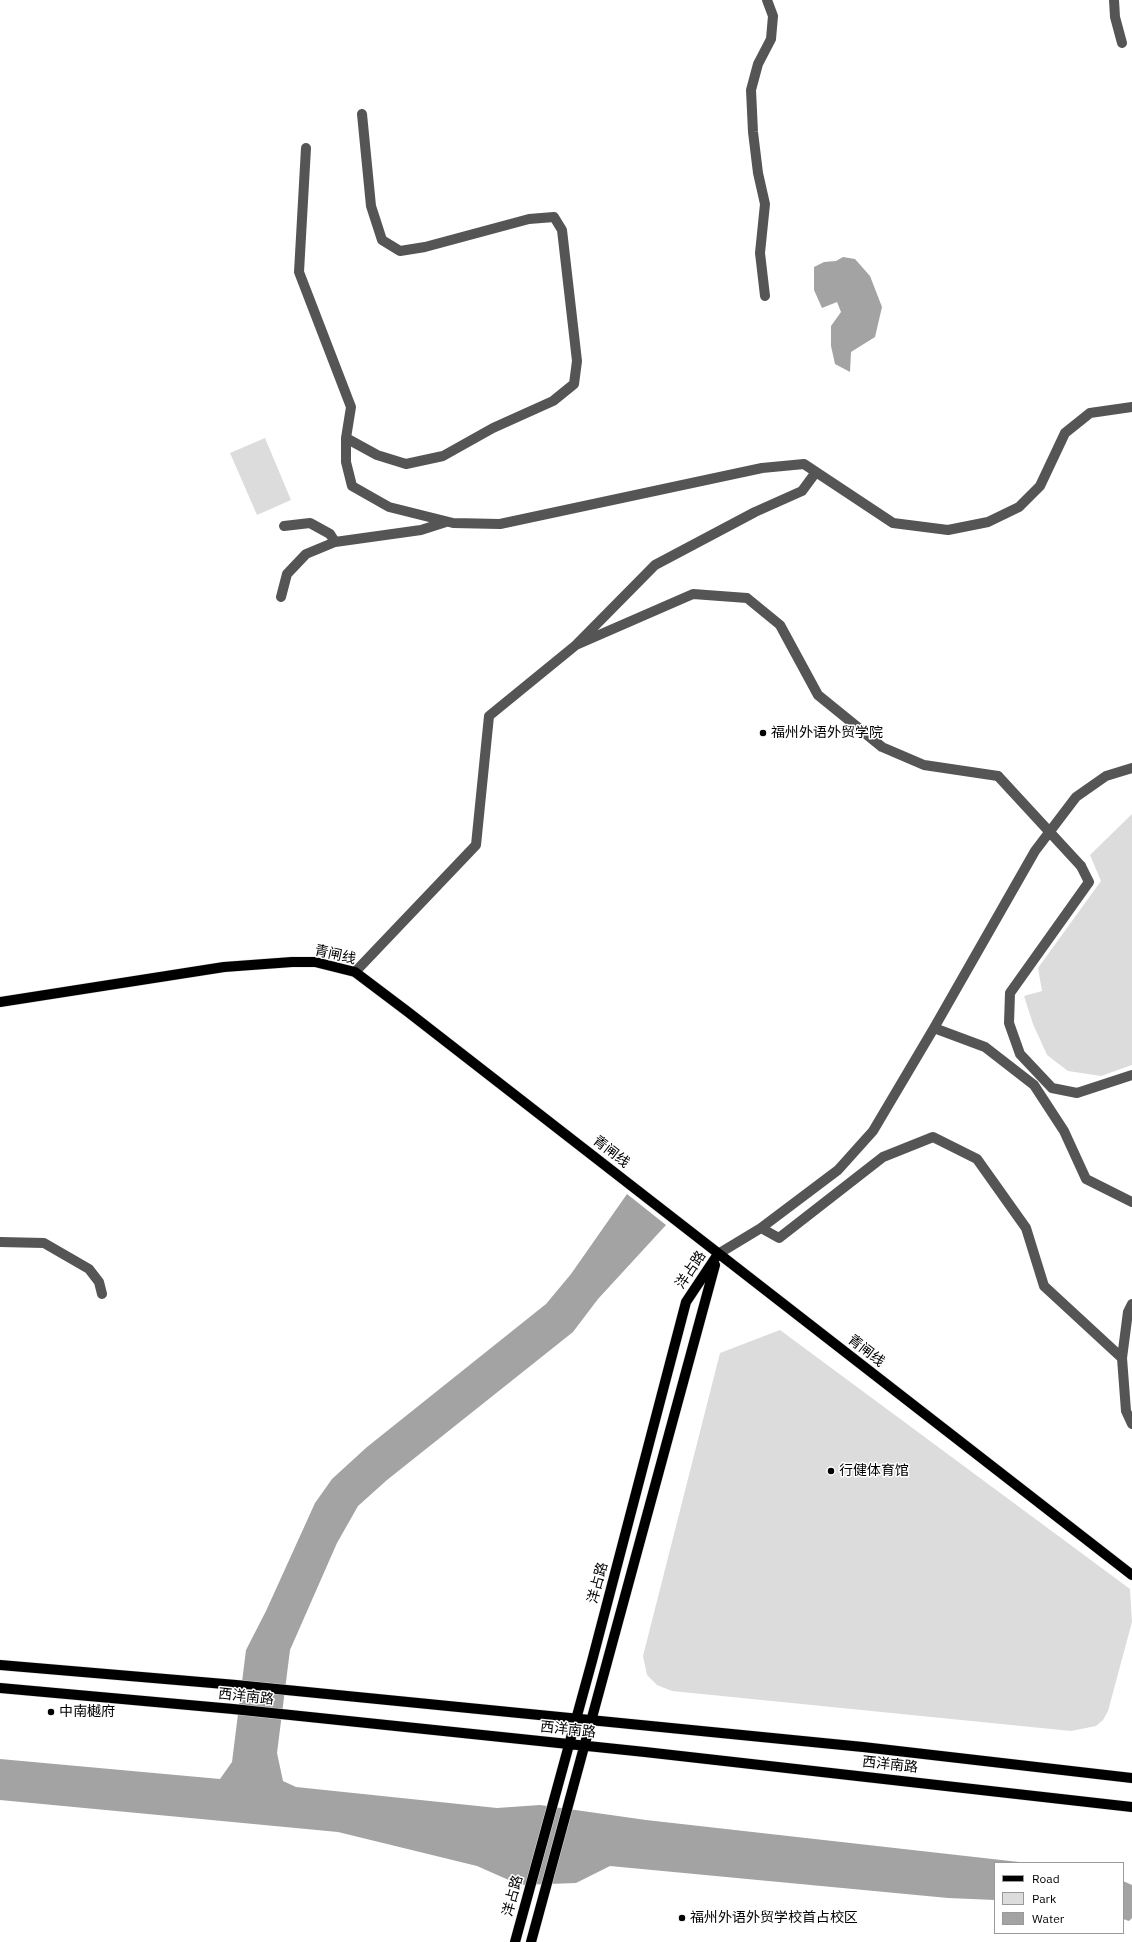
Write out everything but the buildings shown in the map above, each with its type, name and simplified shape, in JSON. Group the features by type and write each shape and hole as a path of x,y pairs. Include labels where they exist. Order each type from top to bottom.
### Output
{"main road":[{"name":"青闸线","path":"0,1002 224,967 292,962 315,962 355,972 1132,1575"},
{"name":"洋占路","path":"515,1942 576,1719 686,1302 718,1254"},
{"name":"洋占路","path":"531,1942 718,1254"},
{"name":"西洋南路","path":"0,1665 236,1685 863,1747 1132,1778"},
{"name":"西洋南路","path":"0,1688 233,1709 584,1747 645,1752 1132,1807"}],"street":[{"path":"765,296 760,253 765,204 758,173 751,90 758,64 771,39 773,16 767,0"},
{"path":"1114,0 1115,17 1122,43"},
{"path":"346,438 377,455 406,464 443,456 493,428 553,401 574,384 577,361 562,230 554,217 529,219 425,247 400,251 382,240 371,206 362,114"},
{"path":"306,148 299,272 351,407 346,438 346,462 352,486 389,507 453,524 500,524 762,468 804,464 894,523 948,530 988,522 1019,507 1040,486 1065,433 1090,413 1132,407"},
{"path":"355,972 476,845 489,716 576,645 655,565 755,512 802,491 816,472"},
{"path":"281,597 287,574 306,554 335,542 421,530 446,522"},
{"path":"284,526 310,523 330,534 335,542"},
{"path":"576,645 693,594 747,598 780,625 818,695 882,747 924,765 998,776 1081,866 1090,882 1010,993 1009,1024 1020,1054 1052,1088 1077,1093 1132,1075"},
{"path":"718,1254 761,1228 838,1170 873,1131 934,1028 1035,851 1076,797 1106,776 1132,768"},
{"path":"934,1028 985,1047 1034,1085 1064,1131 1086,1179 1132,1202"},
{"path":"761,1228 778,1238 883,1158 934,1137 977,1159 1026,1228 1044,1286 1122,1358"},
{"path":"0,1242 44,1243 89,1269 99,1282 102,1294"},
{"path":"1132,1304 1128,1312 1122,1358 1126,1411 1132,1424"}],"green space":[{"path":"265,438 291,500 257,515 230,453"},
{"path":"1132,814 1132,1065 1101,1076 1068,1071 1047,1055 1033,1024 1024,996 1042,991 1038,968 1101,881 1090,855"},
{"name":"行健体育馆","path":"780,1330 1130,1589 1132,1622 1108,1711 1103,1720 1096,1726 1071,1731 672,1691 657,1685 647,1675 643,1656 720,1353"}],"water":[{"path":"843,257 855,259 870,276 882,307 875,337 851,352 850,372 835,364 831,346 831,326 841,312 837,302 822,308 814,290 814,267 824,262 836,261"},
{"path":"627,1194 666,1225 598,1299 573,1332 387,1480 358,1506 337,1543 290,1650 277,1753 283,1781 296,1787 497,1808 540,1805 646,1820 1019,1862 994,1862 994,1900 948,1898 610,1866 576,1883 520,1885 477,1866 338,1832 0,1800 0,1759 220,1779 232,1762 246,1650 266,1611 315,1503 332,1479 367,1447 546,1304 571,1274"},
{"path":"1124,1881 1132,1885 1132,1918 1129,1921 1124,1919"}],"place":[{"name":"福州外语外贸学院","path":"763,733"},
{"name":"行健体育馆","path":"831,1471"},
{"name":"中南樾府","path":"51,1712"},
{"name":"福州外语外贸学校首占校区","path":"682,1918"}]}
